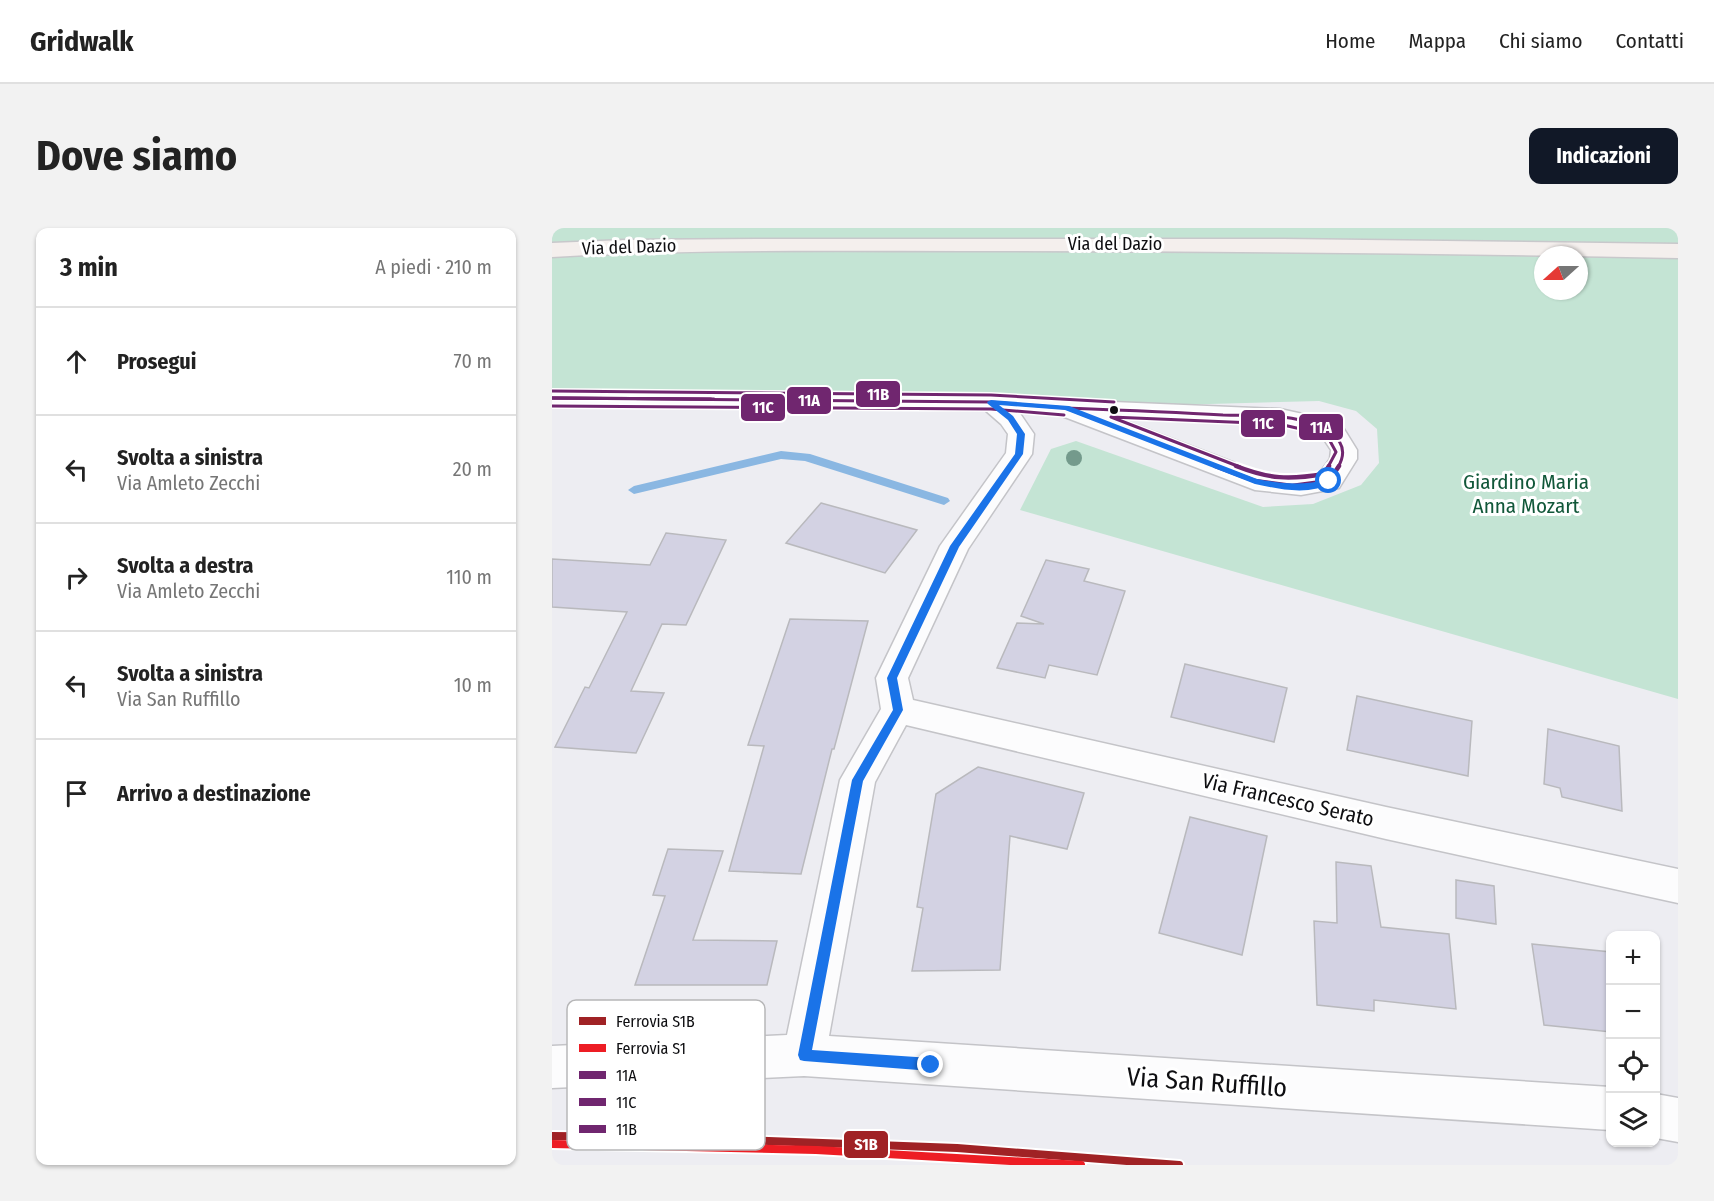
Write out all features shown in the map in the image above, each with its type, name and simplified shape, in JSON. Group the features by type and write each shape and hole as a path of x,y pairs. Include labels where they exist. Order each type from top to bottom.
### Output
{"main road":[{"name":"Via del Dazio","path":"552,250 637,246 1125,243 1678,251"}],"street":[{"path":"552,398 991,402 1066,408 1280,417 1317,425 1335,435 1344,450 1343,459 1329,481 1312,486 1288,488 1255,481 1066,408"},
{"path":"804,1055 858,780 898,710 892,678 955,546 1019,454 1021,434 1010,418 991,402"},
{"name":"Via Francesco Serato","path":"898,710 1386,823 1678,886"},
{"name":"Via San Ruffillo","path":"765,1057 804,1055 1606,1109"},
{"name":"Via San Ruffillo","path":"552,1067 567,1066"},
{"path":"1660,1117 1678,1120"}],"green space":[{"name":"Giardino Maria Anna Mozart","path":"552,228 1678,228 1678,699 1020,510 1051,449 1076,441 1263,507 1313,504 1361,485 1379,463 1377,429 1356,411 1319,401 1066,408 786,410 552,406"}],"building":[{"path":"821,503 917,530 885,573 786,543"},
{"path":"666,533 726,540 686,625 662,624 631,691 664,693 636,753 555,747 585,687 589,688 627,612 552,607 552,559 650,565"},
{"path":"1046,560 1089,569 1084,581 1125,591 1097,675 1049,665 1045,678 997,668 1017,623 1044,624 1021,616"},
{"path":"790,619 868,621 834,749 832,749 801,874 729,871 764,746 748,745"},
{"path":"1185,664 1287,688 1274,742 1171,717"},
{"path":"1357,696 1472,721 1468,776 1347,750"},
{"path":"1548,729 1619,746 1622,811 1562,797 1560,788 1544,784"},
{"path":"978,767 1084,793 1067,849 1010,836 1000,970 912,971 923,908 917,907 936,794"},
{"path":"1190,817 1267,836 1242,955 1159,933"},
{"path":"668,849 723,851 693,940 777,941 767,985 635,985 665,896 653,895"},
{"path":"1336,862 1371,866 1381,927 1449,934 1456,1009 1374,1000 1374,1011 1317,1005 1314,921 1337,923"},
{"path":"1456,880 1494,886 1496,924 1456,918"},
{"path":"1532,944 1606,951 1606,1031 1544,1025"}],"waterway":[{"path":"634,490 781,455 806,457 944,501"}],"rail line":[{"name":"S1B","path":"552,1136 567,1136"},
{"name":"S1B","path":"765,1141 957,1148 1179,1165"},
{"name":"S1","path":"552,1144 567,1144"},
{"name":"S1","path":"765,1148 949,1156 1081,1165"}],"transit line":[{"name":"11B","path":"552,391 991,395 1114,402"},
{"name":"11A","path":"552,398 991,402 1066,408"},
{"name":"11A","path":"552,398 711,399"},
{"name":"11A","path":"552,398 714,399"},
{"name":"11C","path":"552,406 991,409 1064,415"},
{"name":"11A","path":"1066,408 1280,417 1317,425 1335,435 1344,450 1343,459 1329,481 1292,486 1255,481 1066,408"},
{"name":"11C","path":"1111,417 1279,424 1314,432 1330,441 1336,452 1324,474 1292,479 1257,474 1111,417"}],"route":[{"path":"931,1065 804,1055 858,780 898,710 892,678 955,546 1019,454 1021,434 1010,418 991,402 1066,408 1255,481 1288,488 1312,486 1329,481"}]}
